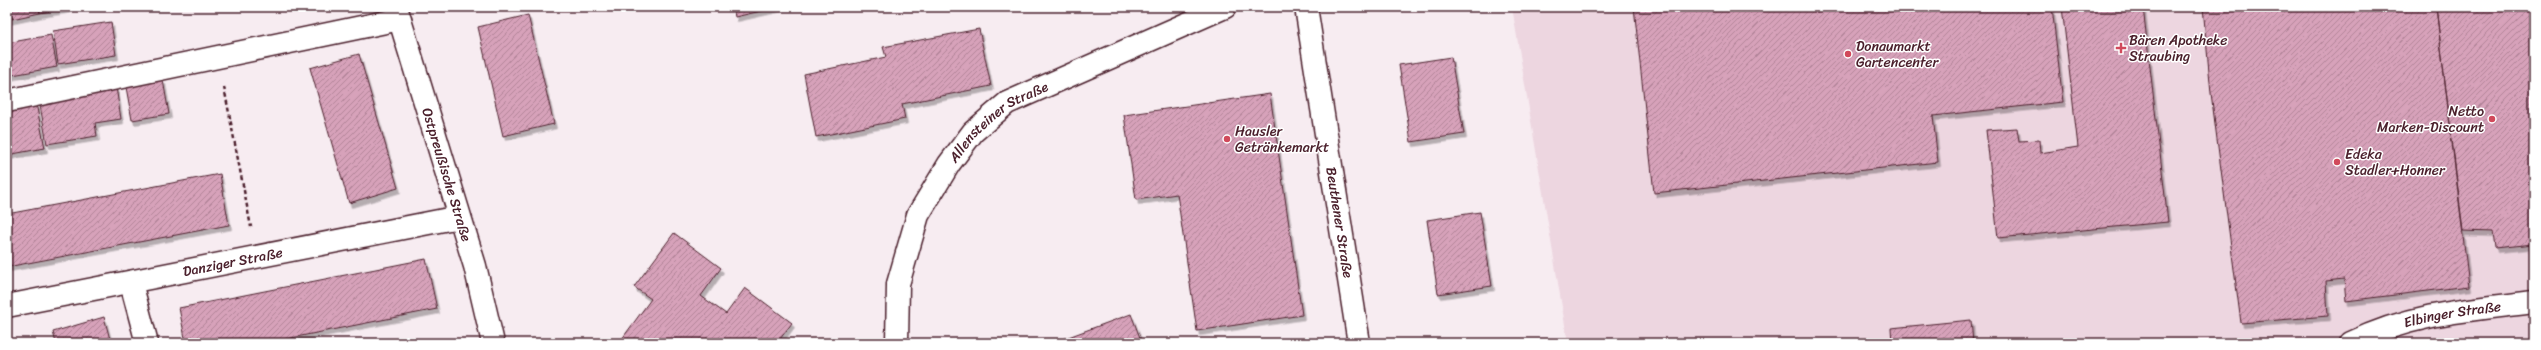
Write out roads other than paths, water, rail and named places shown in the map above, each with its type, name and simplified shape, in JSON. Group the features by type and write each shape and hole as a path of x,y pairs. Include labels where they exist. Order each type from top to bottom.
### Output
{"street":[{"name":"Allensteiner Straße","path":"896,343 898,284 918,215 949,164 974,132 1007,102 1224,7"},
{"name":"Beuthener Straße","path":"1306,7 1360,343"},
{"path":"7,101 218,57 398,13"},
{"name":"Ostpreußische Straße","path":"398,13 475,266 493,343"},
{"name":"Danziger Straße","path":"7,306 131,283 459,217"},
{"path":"131,283 147,343"},
{"name":"Elbinger Straße","path":"2351,343 2376,331 2436,313 2534,302"}],"place":[{"name":"Bären Apotheke Straubing","path":"2121,48"},
{"name":"Donaumarkt Gartencenter","path":"1848,54"},
{"name":"Netto Marken-Discount","path":"2492,119"},
{"name":"Hausler Getränkemarkt","path":"1227,139"},
{"name":"Edeka Stadler+Honner","path":"2337,162"}]}
